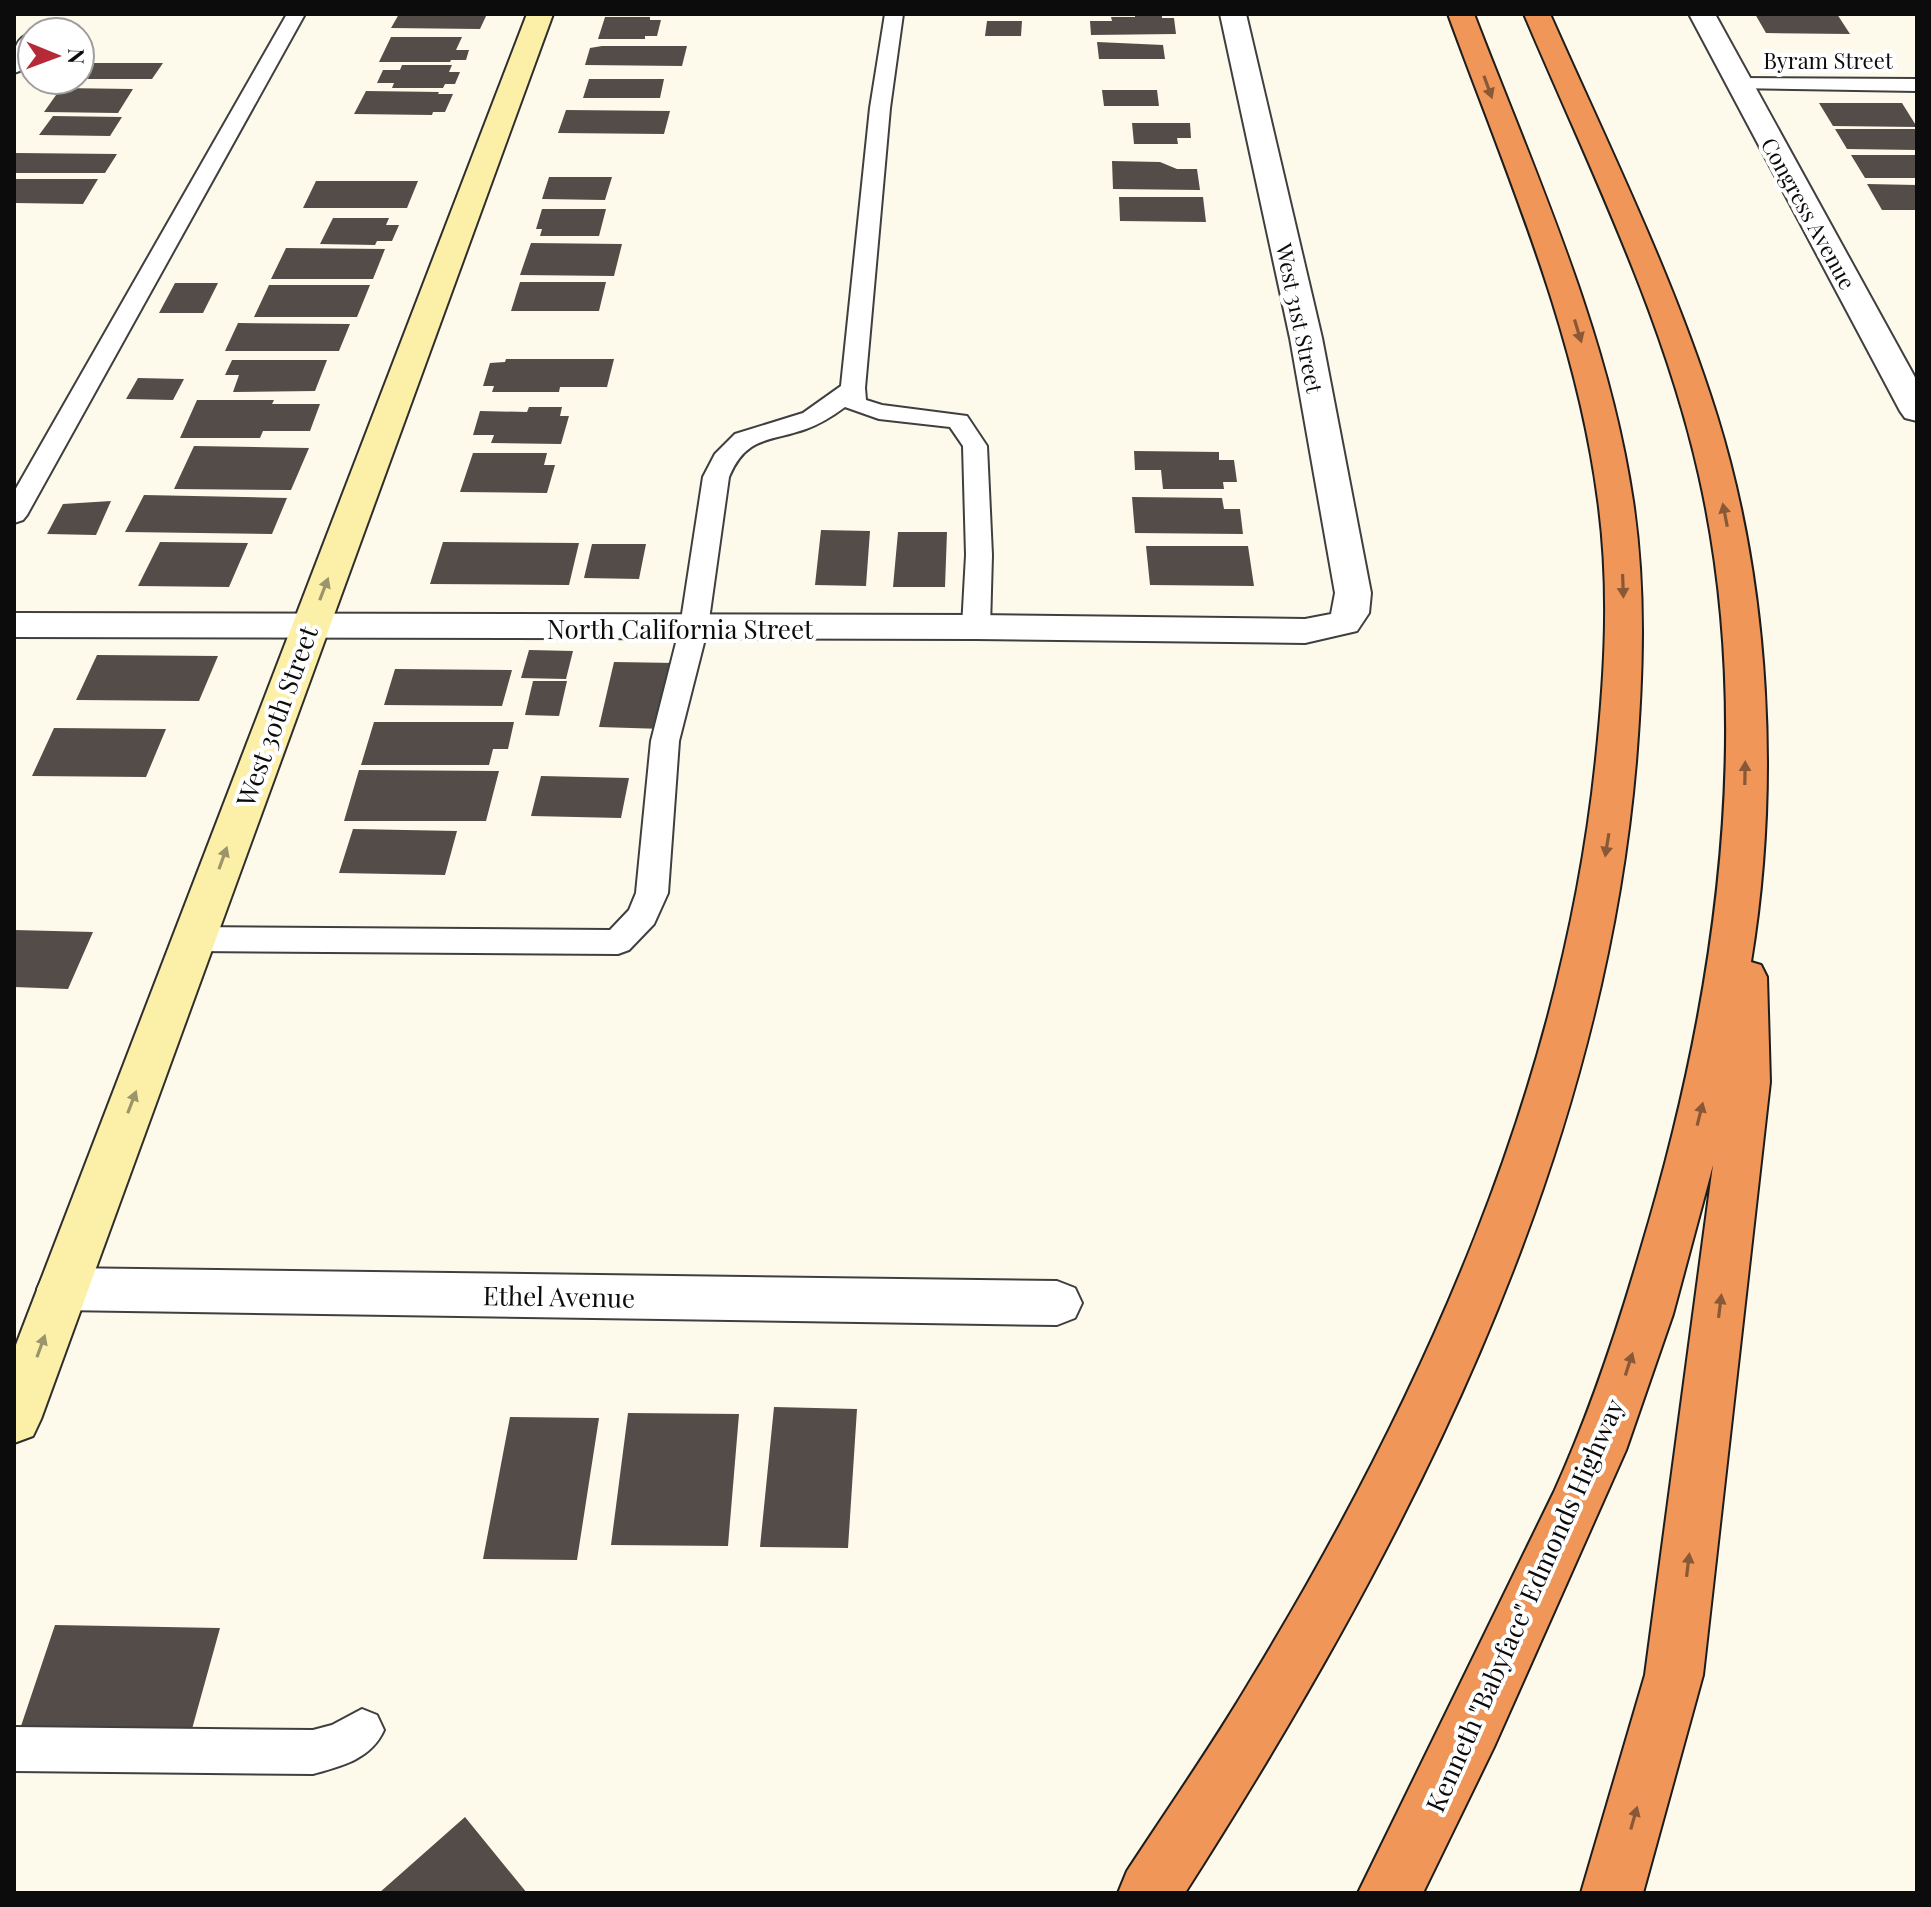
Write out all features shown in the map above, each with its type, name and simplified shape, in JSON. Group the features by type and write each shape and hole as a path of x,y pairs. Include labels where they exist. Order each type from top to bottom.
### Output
{"highway":[{"path":"1149,1893 1301,1649 1357,1548 1454,1345 1518,1184 1542,1114 1590,939 1604,865 1616,788 1624,657 1623,584 1616,497 1602,419 1577,328 1461,14"},
{"name":"Kenneth \"Babyface\" Edmonds Highway","path":"1389,1893 1441,1795 1546,1571 1613,1413 1679,1201 1709,1077 1743,840 1743,645 1734,560 1718,480 1672,328 1537,14"},
{"path":"1612,1893 1676,1659 1747,1082 1743,840"}],"main road":[{"name":"West 30th Street","path":"14,1419 540,14"}],"street":[{"name":"West 31st Street","path":"1233,14 1306,338 1353,593 1350,613 1344,623"},
{"name":"Congress Avenue","path":"1702,14 1917,411"},
{"name":"North California Street","path":"14,625 976,627 1305,631 1344,623"},
{"name":"Ethel Avenue","path":"62,1289 1057,1303"}],"lane":[{"path":"14,515 296,14"},
{"path":"894,14 880,108 853,388 855,404 879,412 958,421 975,446 979,555 976,627"},
{"name":"Byram Street","path":"1739,84 1917,85"},
{"path":"193,939 618,942 643,916 652,893 665,741 694,627 716,477 722,458 731,445 770,430 810,420 853,388"},
{"path":"14,1749 313,1752 342,1744 362,1730"}],"building":[{"path":"399,14 487,14 480,29 391,28"},
{"path":"1135,14 1162,14 1162,18 1174,18 1176,34 1091,35 1090,21 1112,21 1111,17 1135,17"},
{"path":"1755,14 1837,14 1850,34 1766,33"},
{"path":"605,17 650,17 650,20 661,20 657,36 598,39"},
{"path":"987,21 1022,21 1021,36 985,36"},
{"path":"391,37 462,37 456,50 469,50 466,60 379,62"},
{"path":"1097,42 1163,45 1165,59 1099,59"},
{"path":"687,46 682,66 585,65 590,48"},
{"path":"96,63 163,63 152,79 96,79"},
{"path":"402,65 452,65 449,72 460,72 455,84 445,84 443,88 392,88 394,83 377,83 383,70 400,70"},
{"path":"589,79 664,79 660,98 583,98"},
{"path":"96,88 133,89 118,113 44,112 55,96 96,96"},
{"path":"1102,90 1157,90 1159,106 1104,106"},
{"path":"366,91 453,94 445,112 433,112 432,115 354,114"},
{"path":"1819,103 1902,103 1917,127 1833,126"},
{"path":"566,110 670,111 664,134 558,133"},
{"path":"53,116 122,117 110,136 39,135"},
{"path":"1132,123 1190,123 1191,138 1177,138 1178,144 1134,144"},
{"path":"1835,129 1916,129 1917,150 1847,149"},
{"path":"16,153 117,154 105,173 14,173"},
{"path":"1851,155 1917,155 1917,178 1865,178"},
{"path":"1112,161 1160,162 1177,169 1197,169 1200,190 1113,189"},
{"path":"549,177 612,177 605,200 542,199"},
{"path":"14,179 98,179 83,204 14,203"},
{"path":"316,181 418,181 407,208 303,208"},
{"path":"1867,184 1917,185 1917,210 1882,210"},
{"path":"1119,197 1203,197 1206,222 1120,221"},
{"path":"542,209 606,209 599,236 540,236 542,229 536,229"},
{"path":"333,218 389,218 386,225 399,225 392,241 377,241 375,245 320,244"},
{"path":"531,243 622,244 614,276 520,275"},
{"path":"286,248 385,249 373,279 271,279"},
{"path":"520,282 606,282 599,311 511,311"},
{"path":"175,283 218,283 203,313 159,313"},
{"path":"269,285 370,285 357,317 254,317"},
{"path":"238,323 350,324 339,351 225,351"},
{"path":"506,359 614,359 607,387 560,387 559,392 492,392 494,386 483,386 490,363 505,362"},
{"path":"232,360 327,360 315,391 233,392 239,375 225,375"},
{"path":"138,378 184,379 173,400 126,399"},
{"path":"197,400 274,400 272,404 320,404 310,431 263,431 260,438 180,438"},
{"path":"529,407 562,407 560,416 569,416 561,444 491,443 494,435 473,435 480,411 527,412"},
{"path":"194,446 309,448 291,490 174,489"},
{"path":"1134,451 1219,452 1219,460 1234,460 1237,482 1223,482 1224,489 1163,489 1161,470 1135,470"},
{"path":"473,453 547,453 544,465 555,465 547,493 460,492"},
{"path":"144,495 287,498 272,534 125,532"},
{"path":"1132,497 1222,498 1224,509 1240,509 1243,534 1135,533"},
{"path":"111,501 96,535 47,534 63,504"},
{"path":"821,530 870,531 866,586 815,585"},
{"path":"898,532 947,532 945,587 893,587"},
{"path":"160,542 248,543 229,587 138,586"},
{"path":"443,542 579,543 569,585 430,584"},
{"path":"592,544 646,544 639,579 584,578"},
{"path":"1146,546 1248,546 1254,586 1150,585"},
{"path":"529,650 573,651 566,679 521,678"},
{"path":"97,655 218,656 199,701 76,700"},
{"path":"614,662 677,663 663,729 599,727"},
{"path":"395,669 512,670 502,706 384,705"},
{"path":"533,681 567,681 559,716 525,715"},
{"path":"374,722 514,722 508,749 493,749 489,765 361,765"},
{"path":"54,728 166,729 146,777 32,776"},
{"path":"359,770 499,771 486,821 344,821"},
{"path":"541,776 629,778 621,818 531,816"},
{"path":"353,829 457,831 445,875 339,873"},
{"path":"14,930 93,932 68,989 14,987"},
{"path":"774,1407 857,1409 848,1548 760,1547"},
{"path":"628,1413 739,1414 728,1546 611,1545"},
{"path":"510,1417 599,1418 577,1560 483,1559"},
{"path":"55,1625 220,1628 192,1729 21,1726"},
{"path":"465,1817 527,1893 379,1893"}]}
